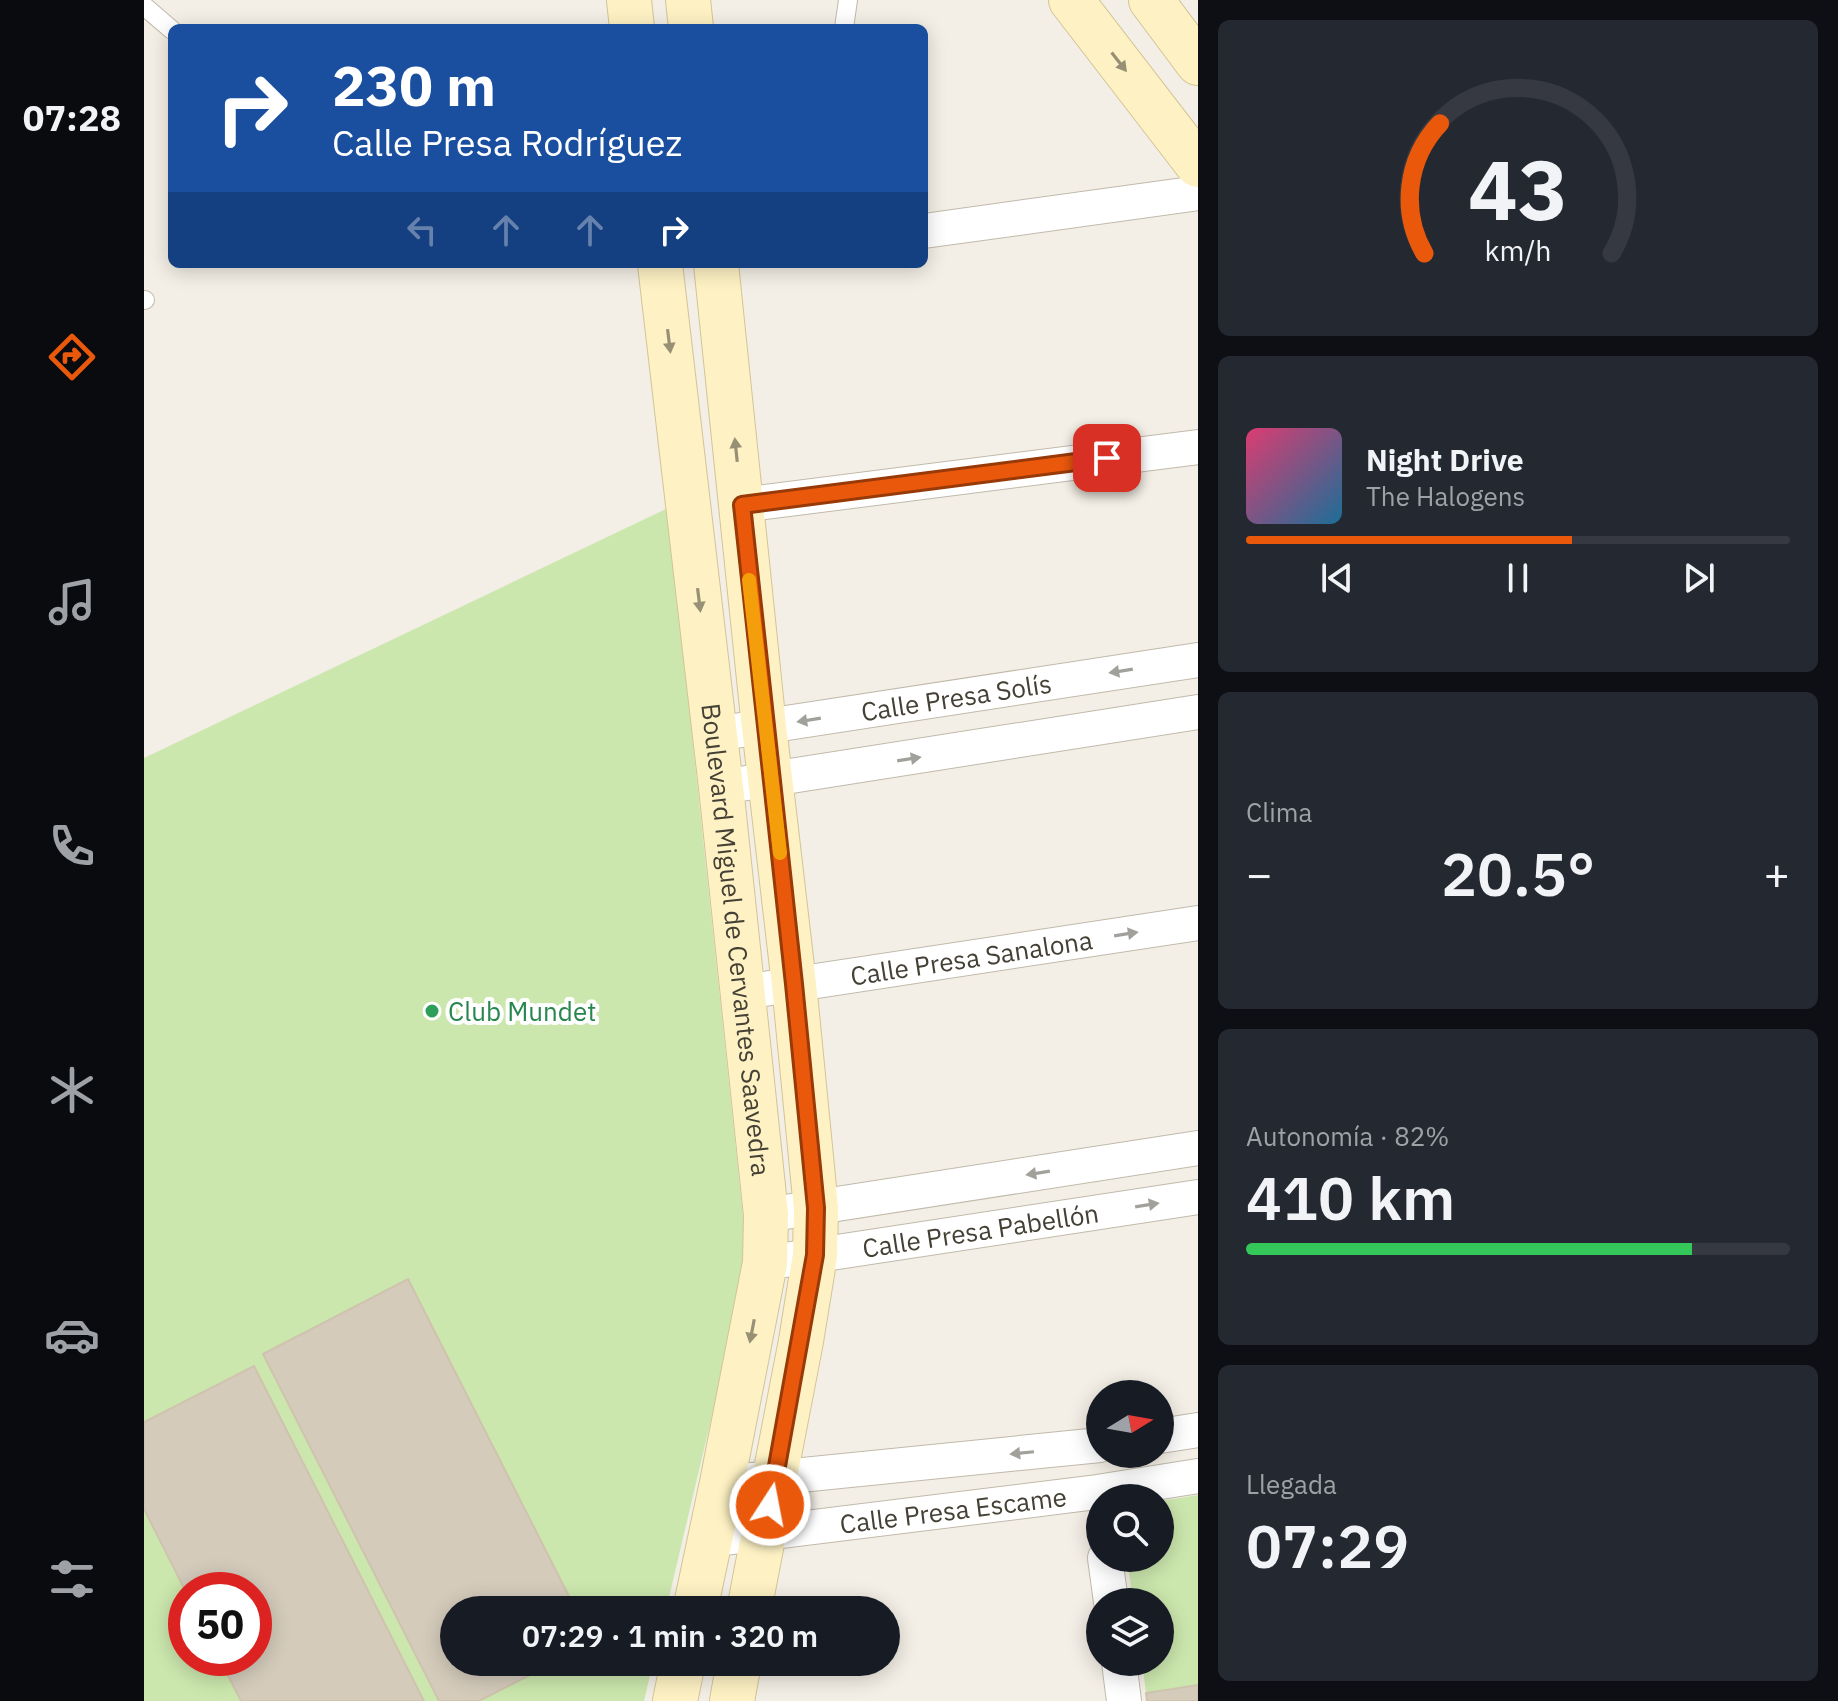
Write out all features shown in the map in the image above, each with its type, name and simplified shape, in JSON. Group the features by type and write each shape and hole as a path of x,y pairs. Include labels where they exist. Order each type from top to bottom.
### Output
{"main road":[{"path":"629,0 632,24"},
{"path":"688,0 691,24"},
{"path":"1071,0 1198,165"},
{"path":"1151,0 1198,63"},
{"name":"Boulevard Miguel de Cervantes Saavedra","path":"660,268 744,992 766,1215 765,1263 698,1596"},
{"name":"Boulevard Miguel de Cervantes Saavedra","path":"716,268 816,1208 815,1255 752,1596"},
{"path":"675,1701 680,1676"},
{"path":"732,1701 736,1676"}],"street":[{"path":"928,230 1198,193"},
{"path":"742,505 1198,447"},
{"name":"Calle Presa Solís","path":"715,734 1198,660"},
{"name":"Calle Presa Solís","path":"721,787 1198,712"},
{"name":"Calle Presa Sanalona","path":"744,992 1198,923"},
{"name":"Calle Presa Pabellón","path":"766,1215 1198,1148"},
{"name":"Calle Presa Pabellón","path":"765,1263 1198,1197"},
{"path":"1174,1434 1198,1430"},
{"name":"Calle Presa Escame","path":"722,1483 1086,1446"},
{"name":"Calle Presa Escame","path":"1169,1484 1198,1476"},
{"name":"Calle Presa Escame","path":"709,1540 765,1532 1086,1505"},
{"path":"1121,1676 1124,1701"}],"lane":[{"path":"845,24 848,0"},
{"path":"144,6 168,27"}],"green space":[{"name":"Club Mundet","path":"668,508 748,1263 669,1596 440,1596 440,1676 650,1676 644,1701 144,1701 144,758"},
{"path":"1198,1495 1198,1685 1146,1693 1144,1676 1174,1676 1174,1588 1131,1588 1129,1572 1174,1572 1174,1499"}],"building":[{"path":"408,1279 569,1596 440,1596 440,1676 528,1676 479,1701 439,1701 263,1354"},
{"path":"254,1366 424,1701 241,1701 228,1676 272,1676 272,1572 176,1572 144,1509 144,1422"},
{"path":"1198,1685 1198,1701 1147,1701 1146,1693"}],"slow traffic":[{"path":"749,580 780,853"}],"place":[{"name":"Club Mundet","path":"432,1011"}],"route":[{"path":"770,1505 815,1255 816,1208 742,505 1107,458"}]}
